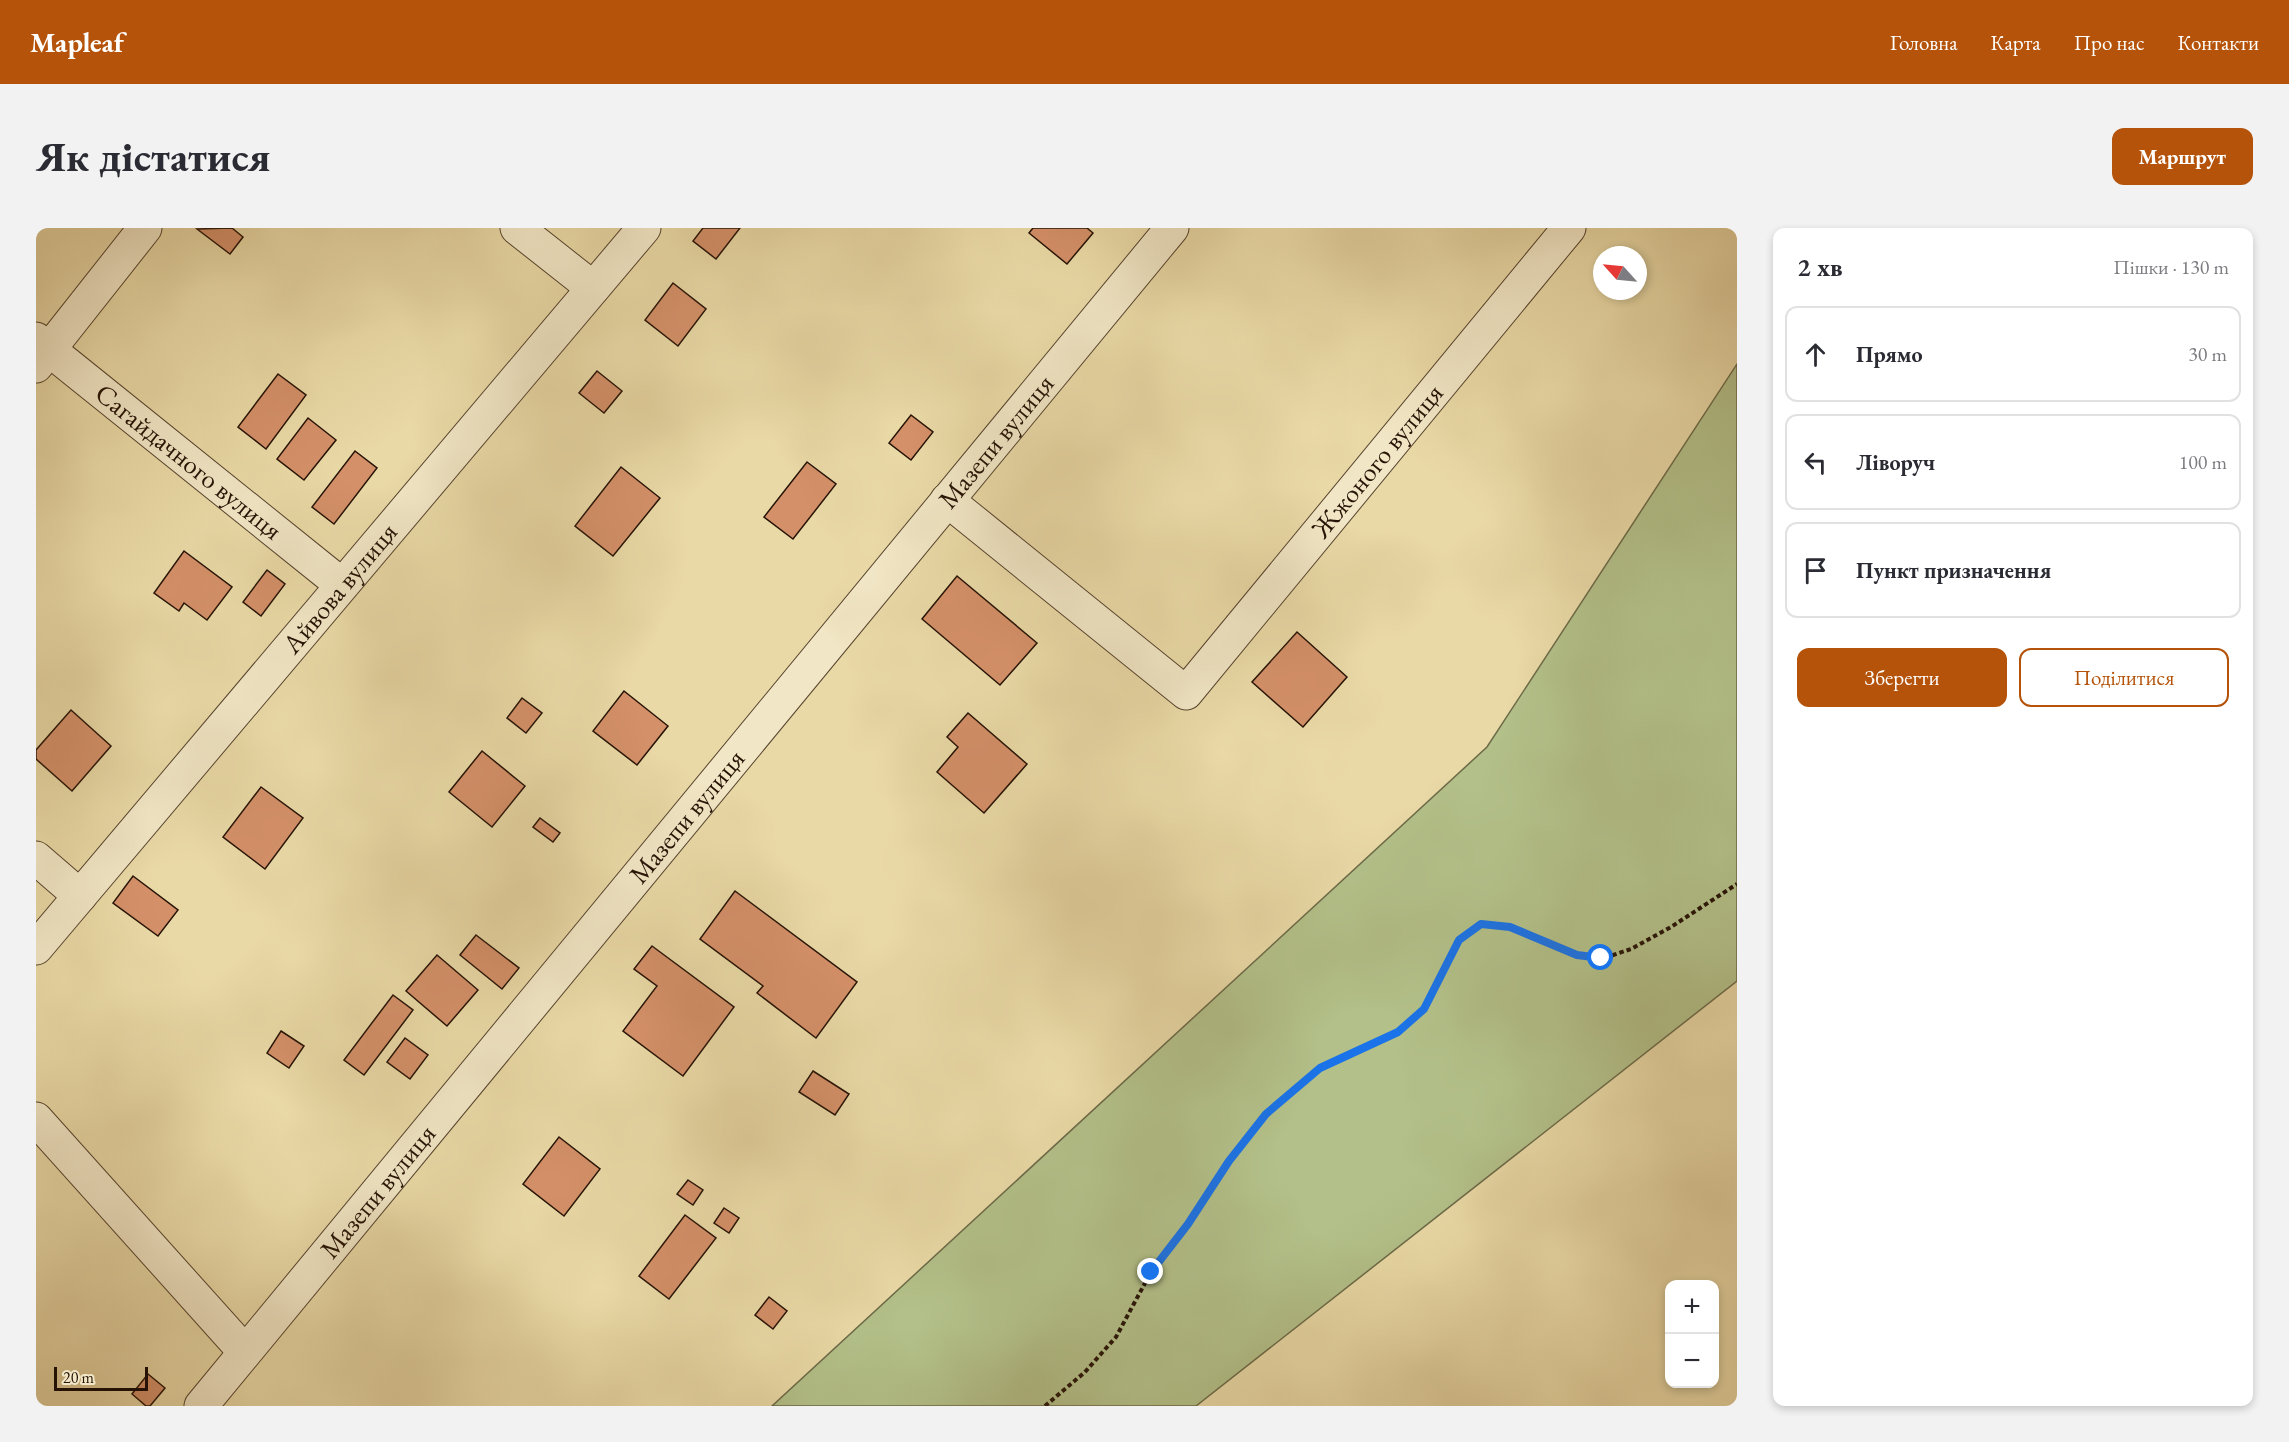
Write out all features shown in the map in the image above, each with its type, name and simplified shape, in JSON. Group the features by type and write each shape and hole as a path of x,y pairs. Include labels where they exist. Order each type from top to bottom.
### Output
{"street":[{"path":"41,352 145,228"},
{"path":"517,228 593,288"},
{"name":"Айвова вулиця","path":"36,948 644,228"},
{"name":"Мазепи вулиця","path":"201,1406 1172,228"},
{"name":"Жжоного вулиця","path":"947,500 1186,693 1569,228"},
{"name":"Сагайдачного вулиця","path":"41,352 342,585"},
{"path":"36,858 80,896"},
{"path":"36,1119 245,1352"}],"path":[{"path":"1045,1406 1086,1372 1116,1337 1151,1272 1188,1224 1229,1161 1266,1114 1320,1068 1398,1032 1424,1009 1459,940 1481,924 1500,926 1541,939 1577,955 1601,958 1631,949 1671,927 1737,884"}],"green space":[{"path":"1737,364 1737,981 1196,1406 772,1406 1487,747"}],"building":[{"path":"232,228 243,237 230,254 197,229"},
{"path":"703,228 740,228 716,259 693,241"},
{"path":"1033,228 1087,228 1093,233 1067,264 1029,233"},
{"path":"673,283 706,309 678,346 645,320"},
{"path":"597,371 622,391 604,413 579,393"},
{"path":"278,374 306,395 266,449 238,427"},
{"path":"911,415 933,432 911,460 889,443"},
{"path":"308,418 336,440 304,480 277,459"},
{"path":"355,451 377,468 334,524 312,507"},
{"path":"807,462 836,484 793,539 764,517"},
{"path":"621,467 660,498 613,556 575,526"},
{"path":"184,551 232,587 207,620 184,603 179,611 154,593"},
{"path":"267,570 285,584 261,616 243,602"},
{"path":"957,576 1037,643 1000,685 922,619"},
{"path":"1297,632 1347,677 1303,727 1252,682"},
{"path":"624,691 668,726 637,765 593,731"},
{"path":"522,698 542,713 526,733 507,718"},
{"path":"71,710 111,746 72,791 36,759 36,750"},
{"path":"968,713 1027,764 984,813 937,772 958,747 947,737"},
{"path":"482,751 525,786 492,827 449,792"},
{"path":"261,787 303,818 265,869 223,837"},
{"path":"540,818 560,833 553,842 533,827"},
{"path":"133,876 178,910 158,936 113,903"},
{"path":"735,891 857,982 816,1038 757,993 763,986 700,939"},
{"path":"476,935 519,968 502,989 460,955"},
{"path":"652,946 734,1007 683,1076 623,1031 657,986 634,969"},
{"path":"437,955 478,990 447,1026 406,991"},
{"path":"393,995 413,1010 364,1075 344,1060"},
{"path":"281,1031 304,1046 289,1068 267,1053"},
{"path":"405,1038 428,1055 410,1079 387,1062"},
{"path":"813,1071 849,1094 835,1115 799,1092"},
{"path":"559,1137 600,1169 564,1216 523,1184"},
{"path":"688,1180 703,1190 693,1205 677,1194"},
{"path":"724,1208 739,1218 729,1233 714,1223"},
{"path":"685,1215 716,1238 669,1299 639,1276"},
{"path":"769,1297 787,1311 773,1329 755,1315"},
{"path":"148,1374 165,1388 150,1406 146,1406 132,1394"}],"route":[{"path":"1151,1272 1188,1224 1229,1161 1266,1114 1320,1068 1398,1032 1424,1009 1459,940 1481,924 1510,927 1577,955 1601,958"}]}
